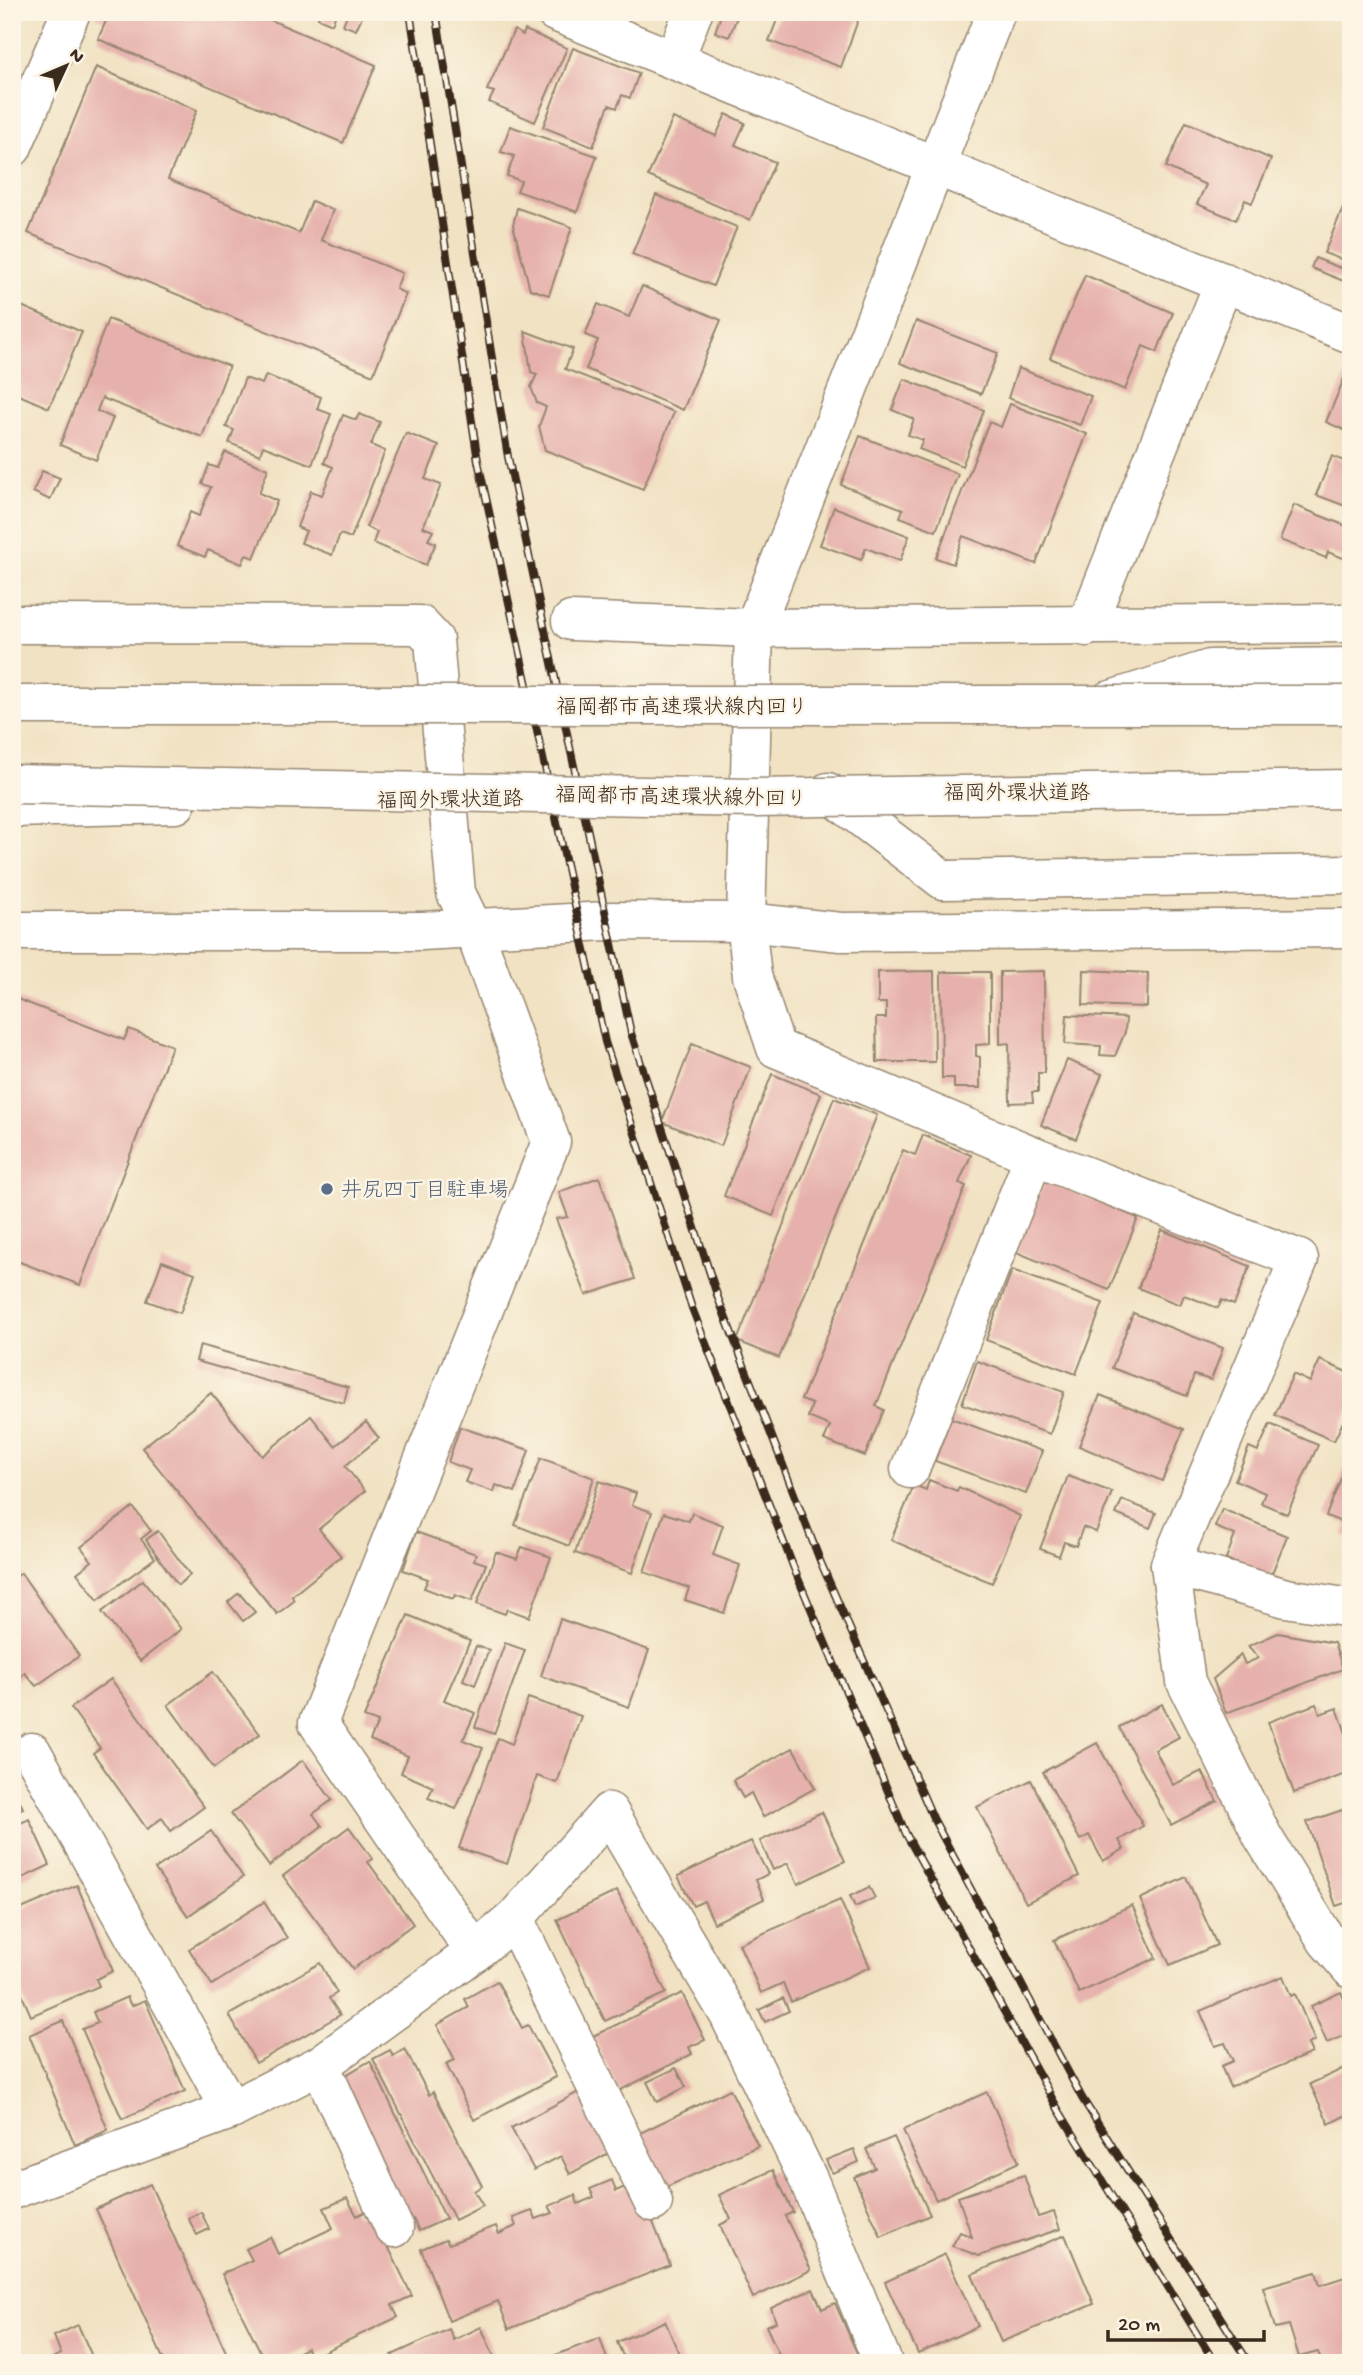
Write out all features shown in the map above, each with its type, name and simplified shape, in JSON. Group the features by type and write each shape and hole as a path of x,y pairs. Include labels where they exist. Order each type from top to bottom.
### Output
{"main road":[{"path":"12,148 71,12"},
{"path":"555,12 1351,334"},
{"path":"675,59 693,12"},
{"path":"996,12 754,628 746,922 752,976 776,1048 1034,1156 1299,1259 1170,1565 1186,1682 1263,1837 1326,1941 1351,1969"},
{"path":"1086,627 1224,282"},
{"path":"571,621 754,628 1086,627 1351,622"},
{"path":"12,624 420,625 435,640 456,893 474,930 551,1142 318,1723 475,1952"},
{"path":"1103,703 1210,669 1351,667"},
{"path":"12,713 1103,703 1351,706"},
{"name":"福岡都市高速環状線内回り","path":"12,705 1351,706"},
{"name":"福岡都市高速環状線外回り","path":"12,784 755,798 1351,790"},
{"name":"福岡外環状道路","path":"12,808 750,793 1351,790"},
{"path":"828,792 943,880 1351,874"},
{"path":"12,931 474,930 607,921 746,922 841,932 1351,928"},
{"path":"911,1469 1034,1156"},
{"path":"1170,1565 1286,1598 1351,1608"},
{"path":"33,1752 232,2110"},
{"path":"12,2190 232,2110 320,2065 475,1952 514,1919 608,1812 729,2015 809,2181 883,2363"},
{"path":"514,1919 653,2202"},
{"path":"320,2065 394,2228"}],"building":[{"path":"98,12 252,12 376,65 343,143 98,39 106,21 96,17"},
{"path":"320,12 337,12 332,24 318,18"},
{"path":"348,12 364,12 356,30 343,25"},
{"path":"722,12 739,12 729,37 715,32"},
{"path":"780,12 861,12 841,67 769,41"},
{"path":"514,30 523,35 525,30 567,48 535,122 489,102 494,92 487,90"},
{"path":"573,48 639,73 630,98 622,95 617,108 609,105 593,147 543,127"},
{"path":"96,67 197,110 168,179 299,233 312,201 333,210 321,240 402,273 396,289 406,294 373,375 28,233"},
{"path":"726,114 745,123 735,145 775,162 750,220 648,176 673,118 716,136"},
{"path":"1186,122 1271,159 1252,203 1245,200 1236,220 1197,204 1206,185 1166,167"},
{"path":"510,126 597,156 577,212 517,191 521,181 507,176 514,156 501,152"},
{"path":"1351,189 1351,263 1324,253"},
{"path":"656,195 737,227 713,286 632,254"},
{"path":"517,208 572,227 549,295 530,289 513,225"},
{"path":"1315,258 1351,272 1351,284 1311,268"},
{"path":"1085,275 1173,313 1157,352 1143,346 1125,390 1050,358"},
{"path":"642,286 721,320 683,410 586,369 598,340 585,335 598,304 629,317"},
{"path":"12,302 82,332 49,408 12,392"},
{"path":"108,319 229,366 202,437 102,398 97,411 113,418 96,460 60,445"},
{"path":"916,321 998,353 981,394 900,363"},
{"path":"525,331 573,349 565,369 674,412 643,489 545,450 539,426 546,407 537,403 531,387 537,374 531,372"},
{"path":"1351,362 1351,433 1326,422"},
{"path":"1018,368 1091,396 1080,425 1008,398"},
{"path":"266,375 321,397 317,409 331,414 312,465 263,446 260,455 229,443 234,430 226,427 245,378 262,384"},
{"path":"904,379 984,410 962,466 919,449 923,440 908,435 914,419 892,410"},
{"path":"1010,404 1087,434 1036,564 963,536 953,564 936,558 989,422 1001,427"},
{"path":"359,414 380,422 371,445 385,451 351,538 340,534 332,555 301,543 306,531 297,527 311,491 322,495 333,467 324,463 343,415 356,420"},
{"path":"406,433 439,446 425,479 441,485 423,527 433,531 428,540 436,543 426,565 373,543 377,532 366,527"},
{"path":"860,436 958,474 936,531 900,517 903,509 841,485"},
{"path":"225,452 268,469 259,493 277,501 254,558 246,555 242,564 208,550 205,557 177,546 190,512 199,516 211,487 202,484 209,465 218,468"},
{"path":"1332,456 1351,464 1351,508 1316,495"},
{"path":"42,471 60,478 50,500 33,492"},
{"path":"1294,505 1351,528 1351,561 1328,552 1326,558 1280,540"},
{"path":"834,507 909,536 900,561 866,548 861,560 820,545"},
{"path":"1084,970 1148,973 1147,1007 1083,1005"},
{"path":"934,971 935,1062 877,1062 876,1018 886,1018 886,1003 878,1003 878,972"},
{"path":"1044,971 1045,1073 1038,1073 1038,1092 1032,1092 1033,1102 1010,1103 1009,1043 1000,1044 1000,972"},
{"path":"941,972 990,972 990,1044 976,1045 976,1056 980,1057 980,1088 954,1088 954,1078 942,1078"},
{"path":"12,997 124,1040 129,1029 172,1046 80,1285 12,1259"},
{"path":"1067,1015 1126,1018 1125,1032 1115,1056 1100,1055 1101,1046 1065,1044"},
{"path":"692,1044 751,1067 721,1146 662,1122"},
{"path":"1067,1060 1102,1074 1076,1139 1041,1125"},
{"path":"772,1074 821,1094 773,1216 724,1196"},
{"path":"834,1098 877,1115 779,1358 737,1341"},
{"path":"923,1135 971,1155 959,1183 966,1186 876,1406 884,1410 865,1456 824,1440 830,1426 808,1417 812,1404 801,1400 903,1150 915,1155"},
{"path":"599,1177 635,1279 586,1295 556,1219 568,1217 559,1192"},
{"path":"1045,1180 1138,1218 1109,1290 1016,1252"},
{"path":"1162,1230 1250,1266 1234,1305 1222,1300 1218,1308 1184,1295 1180,1305 1138,1288"},
{"path":"162,1261 195,1273 180,1313 147,1301"},
{"path":"1012,1270 1103,1303 1076,1374 986,1340"},
{"path":"1133,1313 1223,1348 1211,1380 1194,1375 1187,1396 1112,1368"},
{"path":"200,1345 348,1387 344,1403 196,1361"},
{"path":"1320,1360 1351,1374 1351,1405 1334,1441 1275,1415 1293,1374 1310,1382"},
{"path":"977,1361 1064,1392 1050,1434 962,1404"},
{"path":"211,1393 262,1456 311,1416 335,1446 366,1422 379,1438 345,1466 365,1491 319,1529 341,1556 292,1596 294,1601 277,1614 142,1448"},
{"path":"1100,1395 1184,1429 1162,1481 1079,1446"},
{"path":"951,1418 1042,1451 1026,1494 935,1461"},
{"path":"1270,1424 1318,1445 1287,1514 1261,1503 1265,1493 1235,1480 1249,1447 1258,1451"},
{"path":"460,1427 529,1450 515,1492 496,1485 494,1492 465,1482 470,1470 448,1462"},
{"path":"1351,1453 1351,1537 1344,1535 1347,1524 1326,1516"},
{"path":"541,1458 594,1478 569,1546 515,1525"},
{"path":"1068,1476 1112,1492 1096,1532 1083,1527 1076,1546 1064,1542 1059,1556 1040,1549"},
{"path":"929,1480 957,1491 959,1487 1020,1516 992,1583 891,1540 914,1485 926,1490"},
{"path":"599,1481 636,1493 632,1505 652,1512 632,1573 575,1553"},
{"path":"1122,1500 1156,1513 1150,1528 1116,1514"},
{"path":"133,1507 151,1531 141,1539 155,1558 98,1600 77,1573 92,1561 81,1547"},
{"path":"1222,1509 1287,1536 1270,1578 1226,1559 1235,1535 1215,1527"},
{"path":"664,1513 689,1521 692,1513 723,1525 713,1555 740,1565 724,1613 685,1600 689,1588 644,1572"},
{"path":"158,1531 190,1575 178,1585 146,1540"},
{"path":"416,1532 476,1554 474,1560 486,1564 472,1601 455,1595 453,1599 424,1588 428,1579 403,1570"},
{"path":"522,1547 551,1557 529,1617 507,1609 505,1614 477,1604 496,1552 517,1559"},
{"path":"21,1573 79,1656 36,1686 25,1673 12,1682 12,1580"},
{"path":"143,1580 181,1629 140,1661 102,1612"},
{"path":"239,1593 255,1612 243,1621 228,1602"},
{"path":"408,1615 470,1641 444,1700 475,1713 463,1740 483,1748 456,1809 428,1798 433,1787 401,1773 408,1756 370,1740 378,1722 364,1717"},
{"path":"560,1619 649,1650 629,1707 541,1676"},
{"path":"1278,1633 1334,1643 1343,1669 1226,1713 1213,1679 1241,1655 1245,1664 1259,1658 1248,1646"},
{"path":"505,1643 525,1650 494,1734 475,1727"},
{"path":"476,1646 489,1650 475,1685 463,1680"},
{"path":"213,1672 260,1734 214,1768 168,1705"},
{"path":"111,1679 204,1807 171,1831 162,1818 147,1829 93,1753 100,1748 71,1708"},
{"path":"528,1698 581,1716 557,1783 537,1776 507,1864 459,1848 498,1738 512,1744"},
{"path":"1162,1704 1179,1737 1155,1750 1173,1785 1202,1771 1217,1801 1171,1825 1119,1727"},
{"path":"1316,1704 1320,1714 1337,1708 1346,1733 1351,1731 1351,1772 1294,1793 1268,1722"},
{"path":"1097,1743 1143,1826 1119,1840 1124,1849 1103,1861 1089,1835 1080,1840 1043,1772"},
{"path":"793,1748 815,1788 763,1817 751,1793 743,1798 733,1780"},
{"path":"303,1760 332,1800 313,1814 322,1826 269,1866 231,1814"},
{"path":"1031,1780 1079,1876 1026,1903 977,1807"},
{"path":"12,1785 23,1808 12,1813"},
{"path":"1351,1807 1351,1901 1336,1906 1307,1822"},
{"path":"822,1812 845,1861 798,1884 788,1863 773,1870 760,1841"},
{"path":"29,1819 50,1865 12,1883 12,1827"},
{"path":"349,1827 373,1859 368,1862 413,1924 353,1969 283,1876"},
{"path":"211,1831 243,1877 188,1916 155,1869"},
{"path":"751,1841 768,1874 756,1880 764,1899 714,1923 704,1901 693,1906 678,1876"},
{"path":"1186,1877 1217,1945 1170,1965 1140,1899"},
{"path":"77,1885 113,1971 96,1979 99,1986 31,2016 12,1972 12,1913"},
{"path":"869,1887 875,1898 855,1907 850,1896"},
{"path":"617,1891 666,1993 605,2021 557,1920"},
{"path":"840,1900 870,1967 791,2002 783,1983 761,1993 739,1944"},
{"path":"264,1902 287,1938 212,1985 189,1949"},
{"path":"1132,1905 1156,1958 1079,1993 1054,1940"},
{"path":"320,1963 337,1993 329,1998 340,2015 256,2063 229,2015"},
{"path":"1283,1976 1291,1996 1295,1994 1315,2041 1308,2044 1312,2053 1230,2087 1221,2066 1233,2061 1225,2043 1215,2046 1200,2011"},
{"path":"497,1981 522,2028 528,2025 556,2077 474,2120 446,2064 455,2060 437,2025 469,2007 465,1999"},
{"path":"1341,1992 1351,2015 1351,2033 1327,2043 1311,2006"},
{"path":"682,1993 705,2040 689,2047 692,2054 619,2091 593,2036"},
{"path":"127,1997 131,2006 145,2000 185,2091 122,2119 82,2029 98,2023 93,2012"},
{"path":"783,1998 789,2011 765,2022 759,2010"},
{"path":"63,2021 108,2130 75,2145 29,2035"},
{"path":"405,2049 429,2095 433,2092 482,2186 474,2191 483,2206 455,2220 373,2059 390,2050 393,2056"},
{"path":"370,2061 446,2219 419,2231 413,2219 403,2223 337,2080"},
{"path":"1351,2065 1351,2120 1348,2114 1329,2124 1310,2084"},
{"path":"676,2068 686,2087 657,2102 647,2082"},
{"path":"588,2087 620,2147 570,2174 561,2156 534,2170 511,2128"},
{"path":"730,2089 758,2146 664,2188 638,2134"},
{"path":"987,2092 1019,2162 936,2200 903,2130"},
{"path":"894,2137 930,2215 881,2237 854,2177 875,2168 866,2149"},
{"path":"854,2149 859,2162 832,2173 826,2160"},
{"path":"773,2170 793,2212 785,2216 811,2270 753,2298 720,2225 731,2219 719,2195"},
{"path":"1024,2175 1038,2217 1054,2212 1060,2229 979,2256 952,2246 960,2232 972,2237 958,2197"},
{"path":"612,2180 616,2191 637,2182 670,2265 509,2329 498,2301 449,2321 421,2249 446,2239 449,2244 496,2226 499,2234 516,2226 513,2218 532,2211 536,2219 553,2213 549,2206 575,2195 578,2204 594,2197 590,2189"},
{"path":"150,2184 231,2363 165,2363 96,2209"},
{"path":"347,2198 357,2216 370,2209 412,2296 392,2305 398,2317 311,2358 307,2348 275,2363 266,2363 222,2274 252,2260 246,2249 270,2237 278,2254 333,2228 324,2208"},
{"path":"201,2212 209,2229 197,2235 188,2218"},
{"path":"1065,2235 1094,2304 1001,2342 972,2274"},
{"path":"945,2254 978,2326 918,2354 885,2282"},
{"path":"1316,2272 1320,2285 1351,2275 1351,2363 1322,2363 1318,2352 1299,2357 1289,2325 1275,2328 1263,2287"},
{"path":"813,2289 822,2309 835,2303 860,2360 853,2363 783,2363 766,2326 776,2322 771,2308"},
{"path":"665,2321 683,2363 626,2363 617,2342"},
{"path":"78,2325 95,2363 42,2363 61,2354 54,2336"},
{"path":"481,2327 497,2363 396,2363 392,2355 449,2329 454,2340"},
{"path":"600,2338 607,2359 597,2363 535,2363"}],"railway":[{"path":"410,12 478,461 605,1042 692,1308 795,1571 906,1834 1058,2109 1215,2363"},
{"path":"436,12 508,457 631,1033 718,1298 821,1563 934,1820 1082,2098 1249,2363"}],"place":[{"name":"井尻四丁目駐車場","path":"327,1189"}]}
